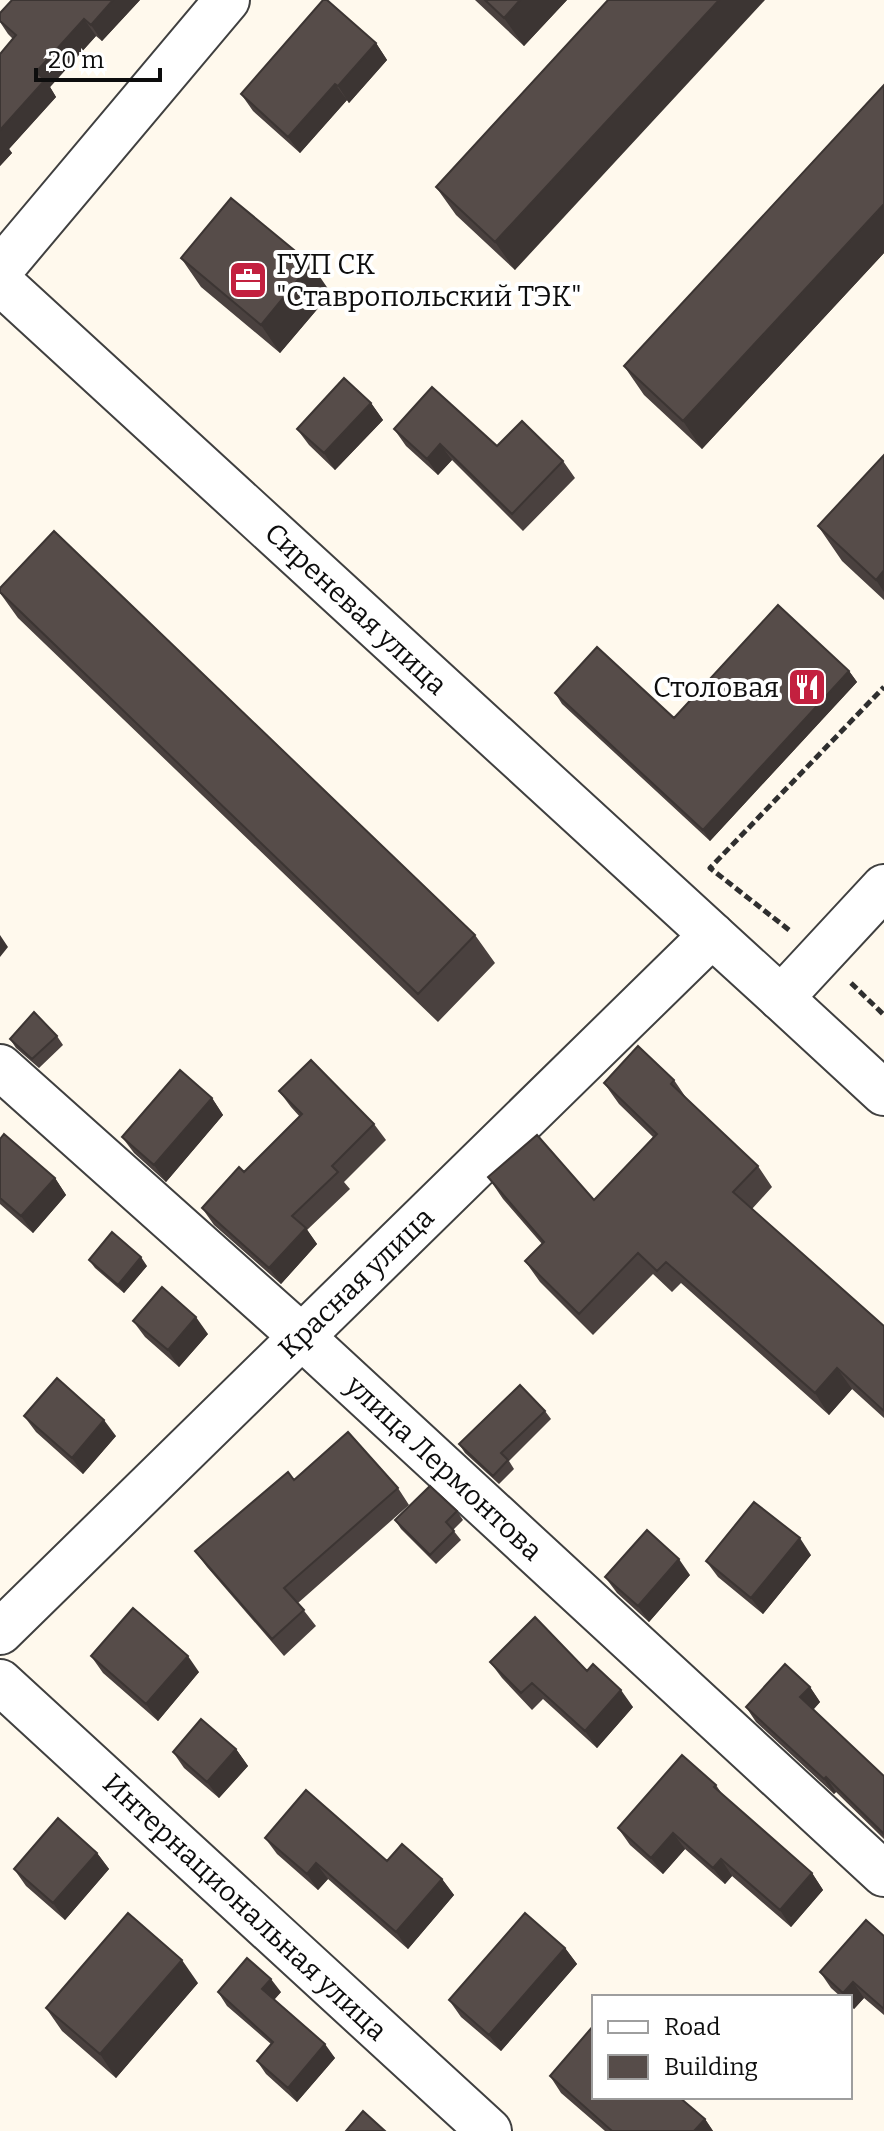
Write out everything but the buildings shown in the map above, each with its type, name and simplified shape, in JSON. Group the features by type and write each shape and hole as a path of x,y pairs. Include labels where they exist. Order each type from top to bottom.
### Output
{"street":[{"path":"0,270 227,0"},
{"name":"Сиреневая улица","path":"0,282 781,998"},
{"path":"884,887 781,998 884,1093"},
{"name":"Красная улица","path":"0,1632 712,935"},
{"name":"улица Лермонтова","path":"0,1067 301,1336 884,1874"},
{"name":"Интернациональная улица","path":"0,1682 489,2131"}],"path":[{"path":"884,687 710,868 821,955 884,1015"}],"place":[{"name":"ГУП СК \"Ставропольский ТЭК\"","path":"248,280"},
{"name":"Столовая","path":"807,687"}]}
